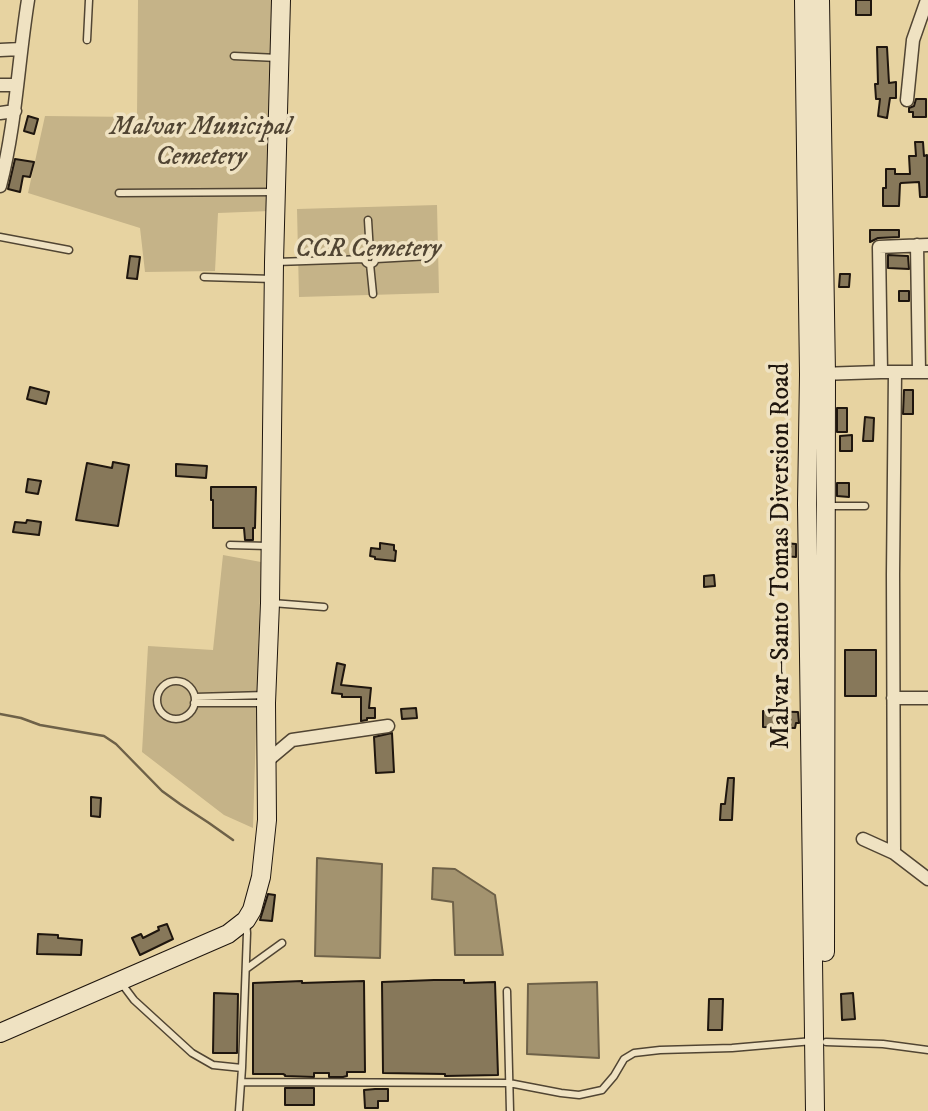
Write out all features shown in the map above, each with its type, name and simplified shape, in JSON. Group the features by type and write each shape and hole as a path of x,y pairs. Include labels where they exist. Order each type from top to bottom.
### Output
{"street":[{"path":"0,186 15,111 28,0"},
{"path":"0,1033 228,934 246,920 252,910 261,877 267,820 266,699 281,0"},
{"name":"Malvar–Santo Tomas Diversion Road","path":"804,0 818,374 826,506 820,1041 815,1111"},
{"name":"Malvar–Santo Tomas Diversion Road","path":"820,0 818,374 807,504 820,1041 827,1111"},
{"path":"907,100 913,40 927,0"},
{"path":"0,50 21,49"},
{"path":"0,85 16,85"},
{"path":"0,113 15,111"},
{"path":"818,374 923,372 922,245 879,247 881,372"},
{"path":"894,853 892,573 895,372"},
{"path":"893,698 928,698"},
{"path":"267,761 292,740 388,726"},
{"path":"863,838 894,853 928,879"}],"lane":[{"path":"87,40 89,0"},
{"path":"234,57 279,58"},
{"path":"119,192 276,192"},
{"path":"368,220 373,294"},
{"path":"0,237 69,250"},
{"path":"204,277 370,259 430,256"},
{"path":"826,506 865,506"},
{"path":"230,545 270,546"},
{"path":"270,603 324,607"},
{"path":"177,681 190,687 195,700 187,715 173,719 161,712 157,698 164,686 177,681"},
{"path":"195,700 266,699"},
{"path":"239,1111 246,920"},
{"path":"246,969 282,943"},
{"path":"118,980 134,1000 192,1054 213,1065 242,1068"},
{"path":"508,991 510,1111"},
{"path":"241,1082 509,1083 579,1095 603,1090 624,1059 634,1053 820,1041 883,1044 928,1050"}],"green space":[{"name":"Malvar Municipal Cemetery","path":"138,0 274,0 270,211 218,213 215,271 145,272 140,228 28,193 45,116 137,117"},
{"name":"CCR Cemetery","path":"437,205 439,293 299,297 297,209"},
{"path":"223,555 261,562 253,828 224,815 142,752 148,646 213,650"}],"shaded area":[{"path":"317,858 382,864 380,958 315,956"},
{"path":"433,868 455,869 495,895 503,955 455,955 453,902 432,899"},
{"path":"597,982 599,1058 527,1054 528,984"}],"building":[{"path":"856,0 871,0 871,15 856,15"},
{"path":"877,47 887,47 889,83 896,82 896,98 890,98 887,118 878,116 880,99 876,99 875,84 878,84"},
{"path":"916,99 926,99 926,117 913,117 913,112 909,112"},
{"path":"28,116 38,119 34,134 24,131"},
{"path":"915,142 923,142 924,156 927,155 927,197 920,197 919,182 901,183 899,206 883,206 886,169 895,169 895,174 910,174 909,156 916,156"},
{"path":"15,159 34,162 30,177 23,176 20,192 8,189"},
{"path":"870,230 899,230 899,237 878,238 870,242"},
{"path":"888,255 908,256 909,269 888,268"},
{"path":"130,256 140,257 137,279 127,278"},
{"path":"840,274 850,274 849,287 839,287"},
{"path":"899,291 909,291 909,301 899,301"},
{"path":"30,387 49,392 46,404 27,399"},
{"path":"904,390 913,390 913,414 903,414"},
{"path":"837,408 847,408 847,432 837,432"},
{"path":"865,417 874,418 873,441 863,441"},
{"path":"852,435 852,451 840,451 840,436"},
{"path":"113,462 129,465 118,526 76,520 87,463 112,468"},
{"path":"176,464 207,466 206,478 176,476"},
{"path":"28,479 41,481 38,494 26,492"},
{"path":"837,483 849,483 849,497 837,496"},
{"path":"211,487 256,487 253,540 245,540 244,528 213,528"},
{"path":"27,520 41,522 39,535 13,532 15,522 26,523"},
{"path":"380,543 394,545 395,561 370,556 371,548 380,549"},
{"path":"784,543 796,544 796,557 783,556"},
{"path":"714,575 715,586 704,587 704,576"},
{"path":"845,650 876,650 876,696 845,696"},
{"path":"337,663 345,665 341,685 371,688 369,708 375,708 375,718 361,721 361,697 342,697 342,694 332,693"},
{"path":"416,708 417,718 402,719 401,709"},
{"path":"763,711 798,712 799,723 796,723 795,728 763,727"},
{"path":"392,733 394,772 376,773 374,737"},
{"path":"728,778 734,778 732,820 720,820 721,804 725,804"},
{"path":"91,797 101,798 100,817 91,816"},
{"path":"268,894 275,895 272,921 260,920"},
{"path":"167,924 173,939 140,955 132,938 141,934 143,938"},
{"path":"38,934 82,940 81,955 37,954"},
{"path":"364,981 365,1072 347,1072 347,1076 343,1077 329,1077 329,1073 314,1073 314,1077 253,1074 253,983"},
{"path":"382,982 495,982 498,1075 383,1073"},
{"path":"214,993 238,994 237,1053 213,1053"},
{"path":"853,993 855,1019 842,1020 841,994"},
{"path":"709,999 723,999 722,1030 708,1030"},
{"path":"285,1088 314,1088 314,1105 285,1105"},
{"path":"388,1089 388,1101 378,1101 378,1108 365,1108 364,1090"}],"waterway":[{"path":"0,714 40,725 104,736 116,744 162,791 233,840"}]}
